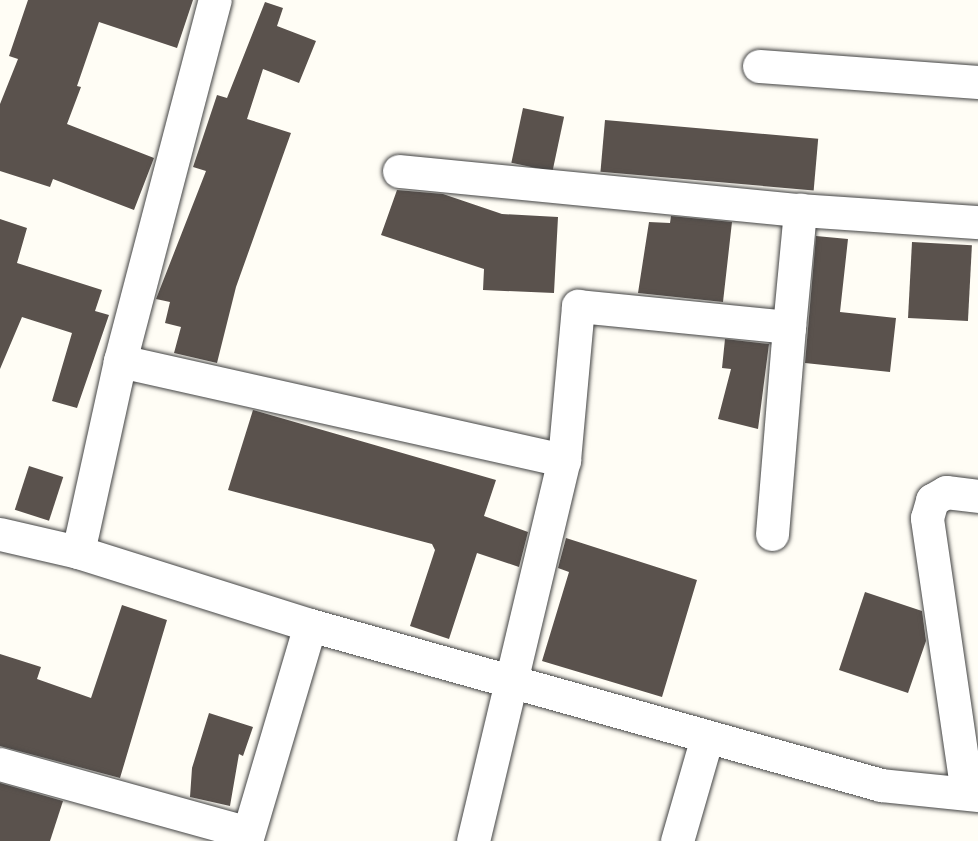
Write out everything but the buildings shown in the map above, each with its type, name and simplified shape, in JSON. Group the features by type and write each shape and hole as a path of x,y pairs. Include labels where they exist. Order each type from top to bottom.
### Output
{"street":[{"path":"78,552 120,361 215,0"},
{"path":"759,66 978,82"},
{"path":"399,171 800,210 978,222"},
{"path":"772,534 800,210"},
{"path":"472,841 513,683 564,460 578,306 789,327"},
{"path":"120,361 564,460"},
{"path":"0,534 78,552 310,625 881,785 973,794 927,518 932,500 945,492 978,496"},
{"path":"0,764 247,837 310,625"},
{"path":"677,841 707,737"}]}
